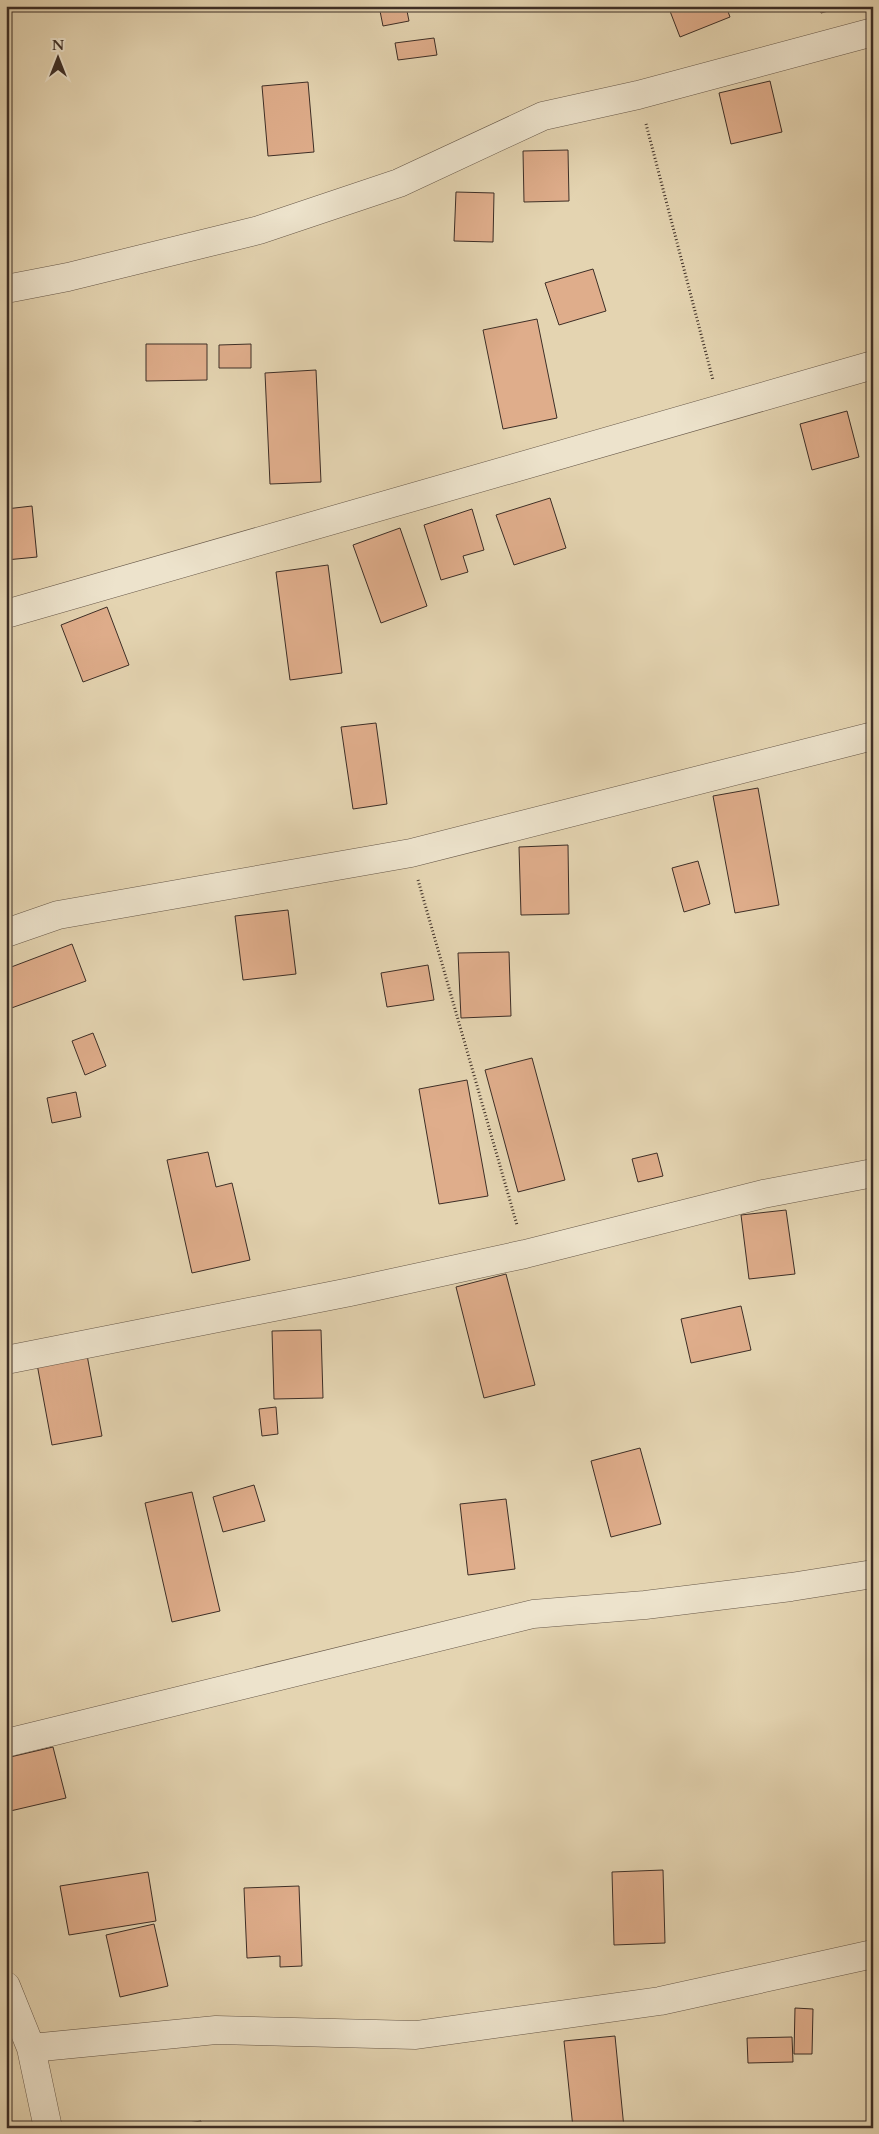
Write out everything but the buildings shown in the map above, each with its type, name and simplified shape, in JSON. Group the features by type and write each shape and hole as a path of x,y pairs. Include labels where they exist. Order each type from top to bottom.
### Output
{"street":[{"path":"6,289 68,277 259,230 398,183 543,116 638,95 873,32"},
{"path":"6,614 873,365"},
{"path":"6,933 58,915 410,853 873,736"},
{"path":"6,1360 350,1292 525,1254 763,1194 873,1173"},
{"path":"6,1742 533,1614 655,1604 791,1587 873,1574"},
{"path":"31,2048 216,2030 416,2035 660,2001 873,1954"},
{"path":"6,1986 31,2048 48,2128"}],"path":[{"path":"638,95 720,408"},
{"path":"410,853 525,1254"}]}
